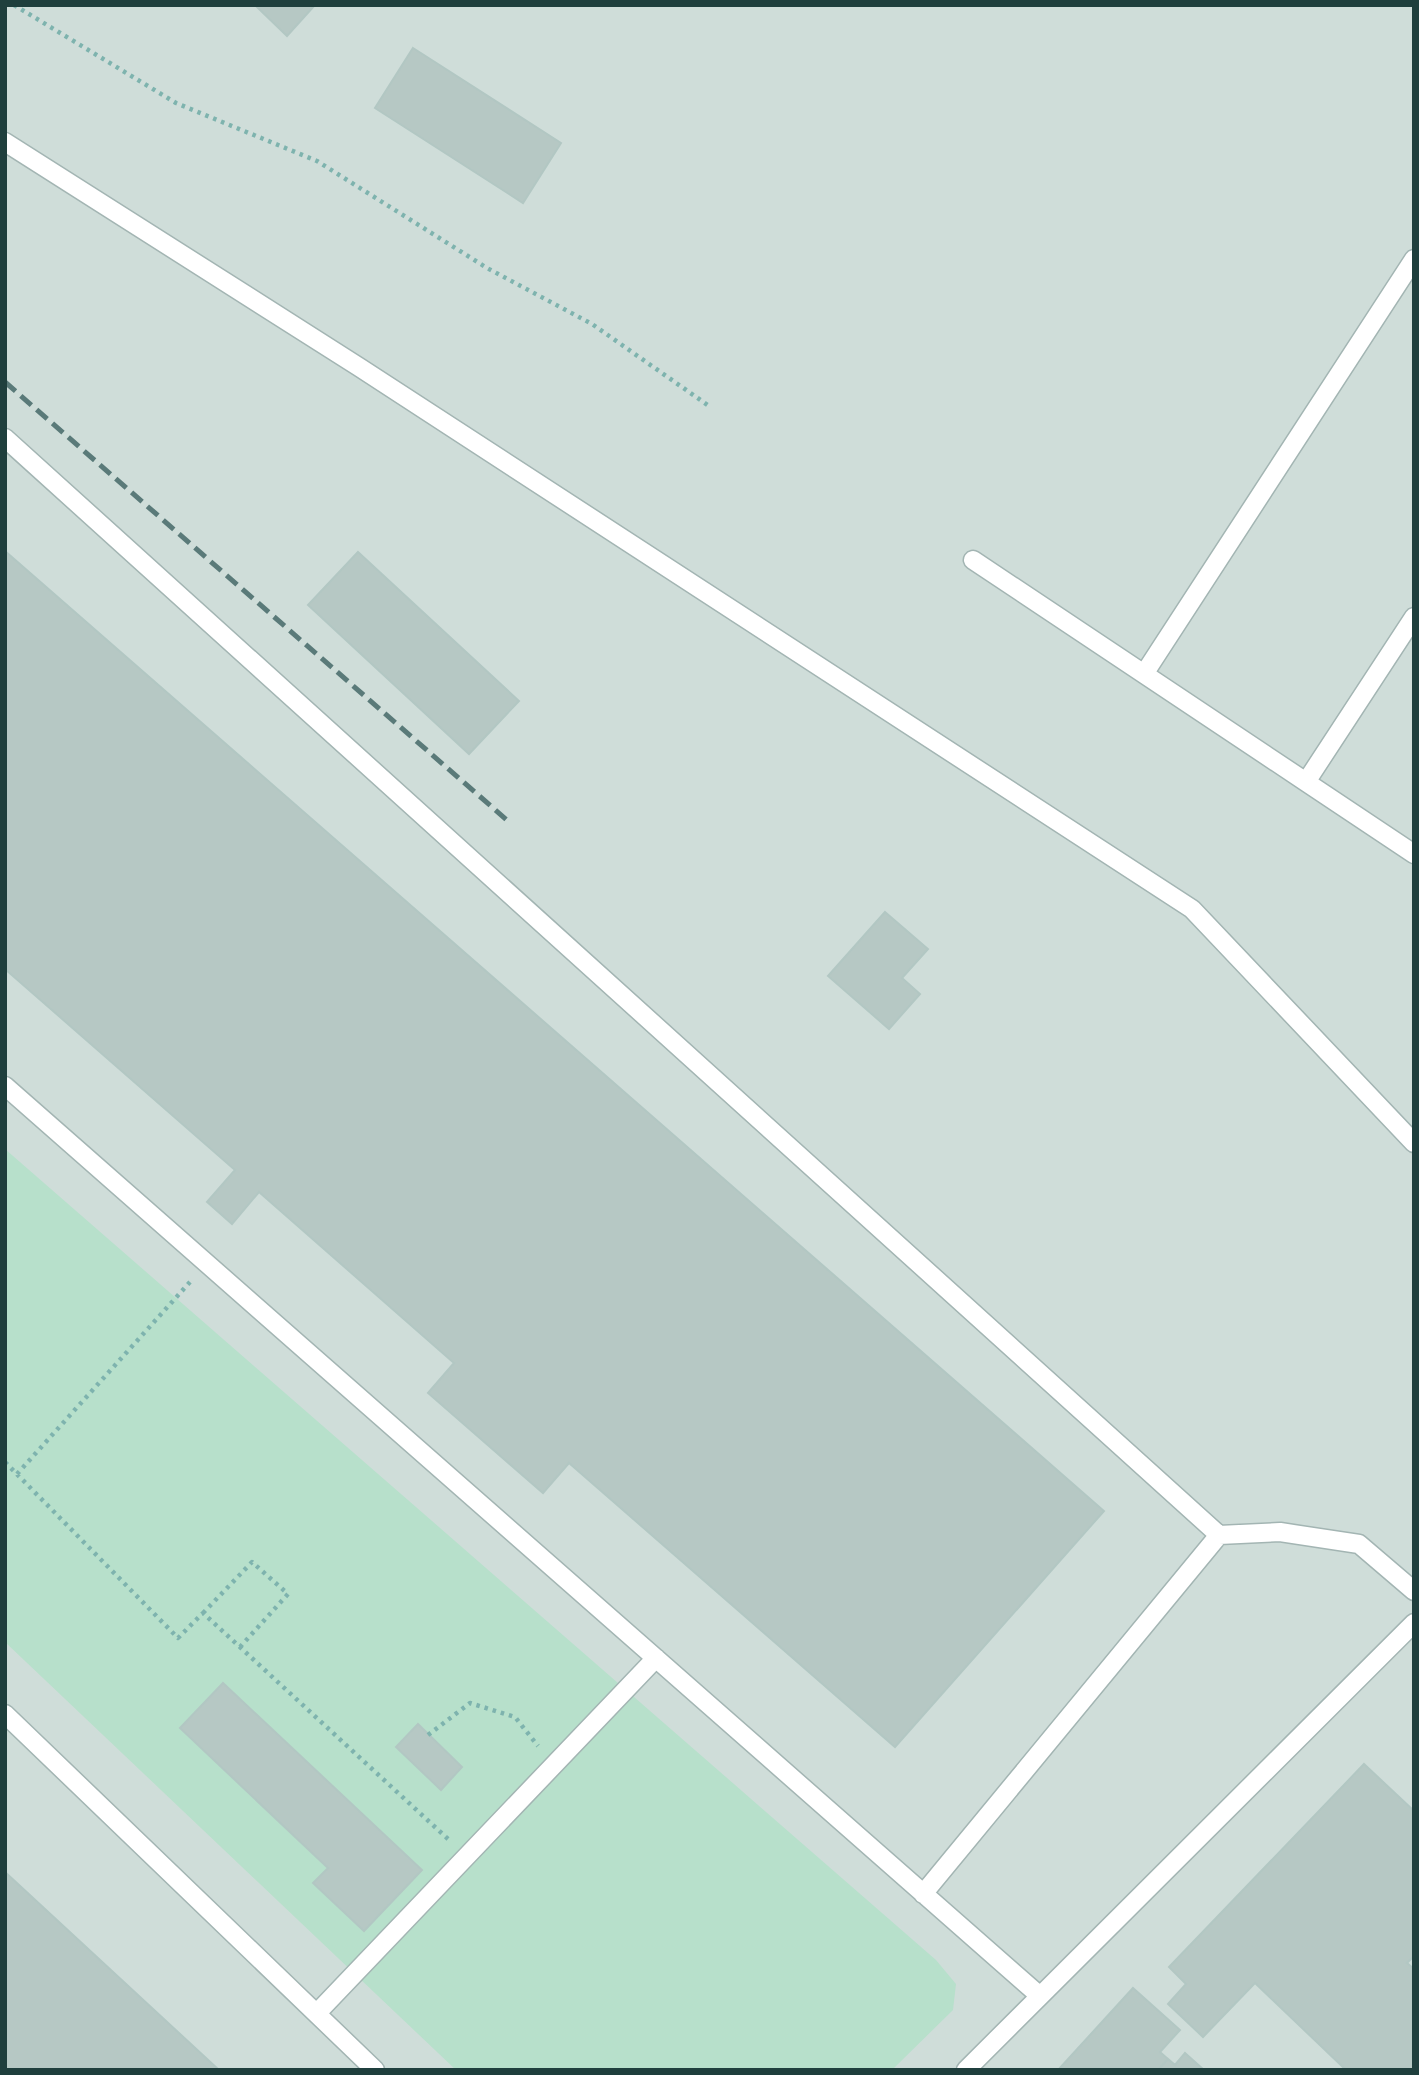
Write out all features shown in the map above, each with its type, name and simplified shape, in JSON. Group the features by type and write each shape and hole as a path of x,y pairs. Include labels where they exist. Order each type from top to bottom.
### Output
{"lane":[{"path":"5,142 359,367 1192,909 1414,1143"},
{"path":"1144,674 1414,259"},
{"path":"5,438 1219,1535 1280,1532 1359,1544 1414,1591"},
{"path":"973,560 1414,854"},
{"path":"1306,782 1414,617"},
{"path":"5,1086 1040,1996"},
{"path":"923,1894 1219,1535"},
{"path":"966,2070 1414,1623"},
{"path":"317,2013 656,1658"},
{"path":"5,1714 375,2070"}],"path":[{"path":"14,5 177,103 317,161 486,268 592,324 709,406"},
{"path":"18,1474 207,1263"},
{"path":"5,1462 178,1638 252,1562 288,1594 240,1647"},
{"path":"203,1613 467,1857"},
{"path":"428,1735 470,1703 515,1717 554,1766"}],"shaded area":[{"path":"5,5 1414,5 1414,2070 5,2070"}],"green space":[{"path":"5,1149 936,1960 956,1984 953,2010 892,2070 456,2070 5,1642"}],"building":[{"path":"255,5 315,5 287,36"},
{"path":"413,48 561,143 523,203 375,108"},
{"path":"5,551 1104,1511 895,1747 569,1463 543,1493 428,1393 454,1363 259,1192 232,1224 207,1202 235,1170 5,969"},
{"path":"358,552 519,701 469,754 308,605"},
{"path":"885,912 928,949 902,978 920,994 889,1029 828,976"},
{"path":"223,1683 422,1870 364,1931 313,1883 328,1868 180,1728"},
{"path":"418,1724 462,1767 441,1790 396,1747"},
{"path":"1364,1764 1414,1811 1414,1956 1407,1963 1414,1969 1414,2070 1346,2070 1255,1983 1203,2037 1168,2004 1186,1984 1169,1967"},
{"path":"5,1872 219,2070 5,2070"},
{"path":"1133,1988 1180,2030 1160,2052 1168,2059 1158,2070 1058,2070"},
{"path":"1185,2053 1204,2070 1158,2070 1168,2059 1175,2065"}],"railway":[{"path":"5,382 508,821"}]}
